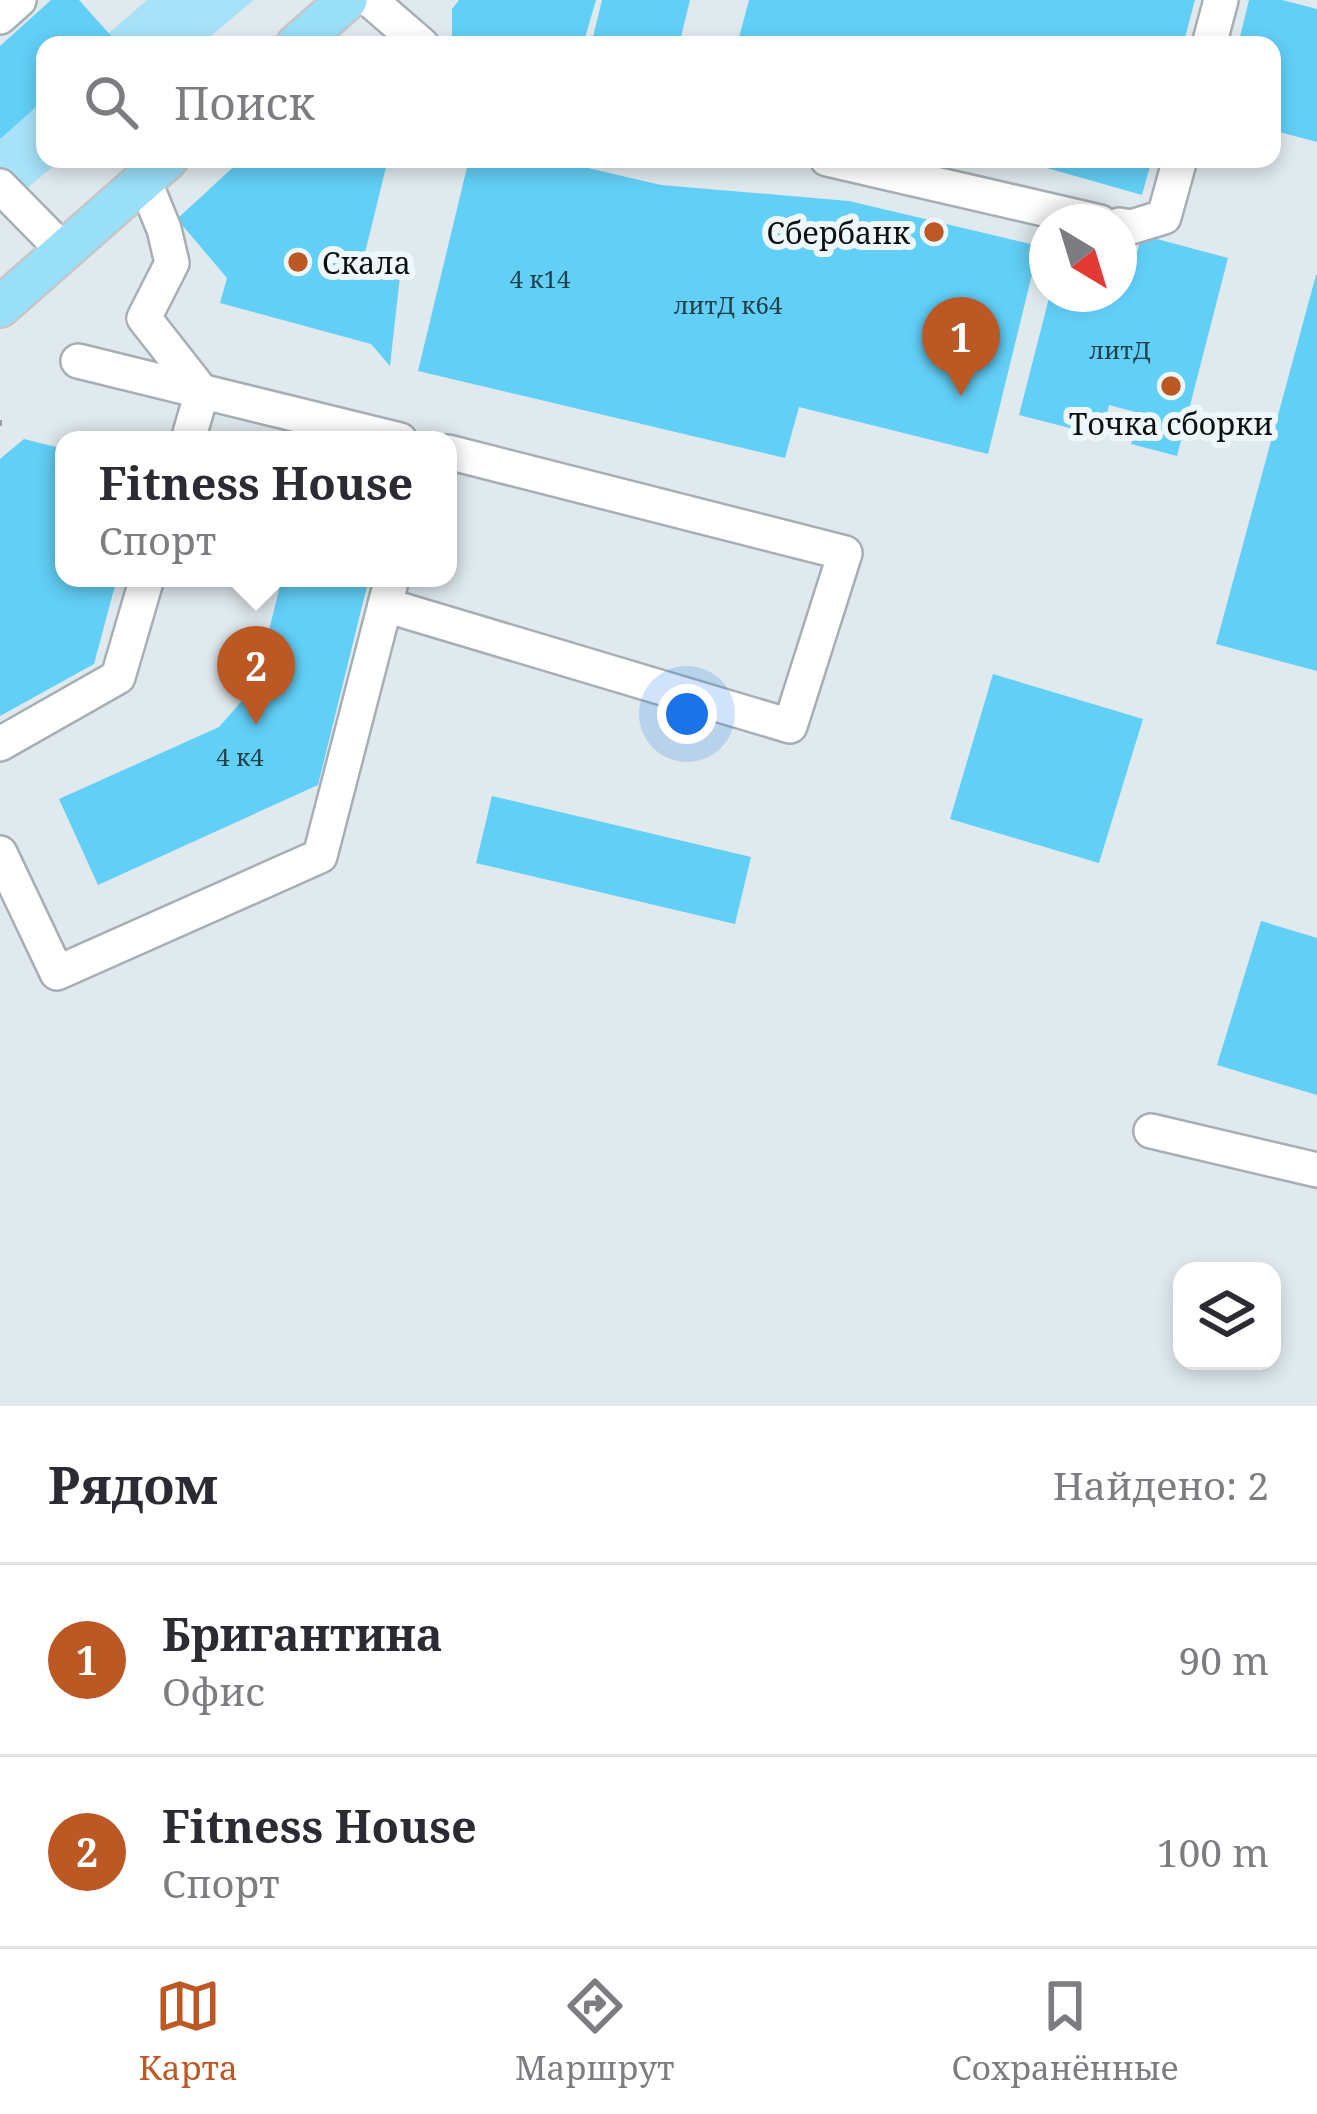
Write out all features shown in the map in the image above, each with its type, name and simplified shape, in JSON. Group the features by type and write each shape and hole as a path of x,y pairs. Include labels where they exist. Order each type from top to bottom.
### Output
{"main road":[{"path":"306,36 347,0"},
{"path":"0,308 156,169"}],"lane":[{"path":"0,17 19,0"},
{"path":"370,0 412,36"},
{"path":"1211,36 1221,0"},
{"path":"865,168 1029,206"},
{"path":"1137,225 1165,217 1178,168"},
{"path":"156,169 172,263 144,318 202,392"},
{"path":"0,186 64,251"},
{"path":"78,361 363,431"},
{"path":"191,431 202,392"},
{"path":"0,853 57,973 320,856 388,591 790,725 845,553 457,454"},
{"path":"0,744 118,677 145,587"},
{"path":"1150,1131 1317,1170"}],"shaded area":[{"path":"147,0 254,0 211,36 105,36"},
{"path":"36,96 36,168 51,168 0,211 0,127"}],"building":[{"path":"51,0 79,0 111,36 36,36 36,107 0,139 0,46"},
{"path":"459,0 596,0 586,36 452,36 452,9"},
{"path":"602,0 690,0 681,36 593,36"},
{"path":"749,0 1195,0 1185,36 739,36"},
{"path":"1249,0 1282,0 1317,9 1317,142 1281,132 1281,36 1240,36"},
{"name":"Скала","path":"232,168 386,168 364,257 401,267 390,366 371,344 220,303 227,278 177,219"},
{"path":"467,168 588,168 661,185 849,201 1029,244 1029,287 988,454 799,407 785,458 418,371"},
{"path":"1047,168 1150,168 1142,195"},
{"path":"1142,235 1228,258 1177,456 1131,444 1139,413 1109,405 1101,436 1019,415 1045,312 1137,312 1137,252"},
{"path":"1317,275 1317,671 1216,644"},
{"path":"24,439 55,447 55,587 115,587 94,664 0,716 0,459"},
{"path":"280,587 367,587 318,785 98,885 59,799 219,727 255,686"},
{"path":"993,674 1143,719 1099,863 950,819"},
{"path":"492,796 751,857 735,924 476,863"},
{"path":"1261,921 1317,938 1317,1095 1217,1065"}],"place":[{"name":"Сбербанк","path":"934,232"},
{"name":"Скала","path":"298,262"},
{"name":"Точка сборки","path":"1171,386"},
{"name":"Бригантина","path":"961,396"},
{"name":"Fitness House","path":"256,725"}]}
